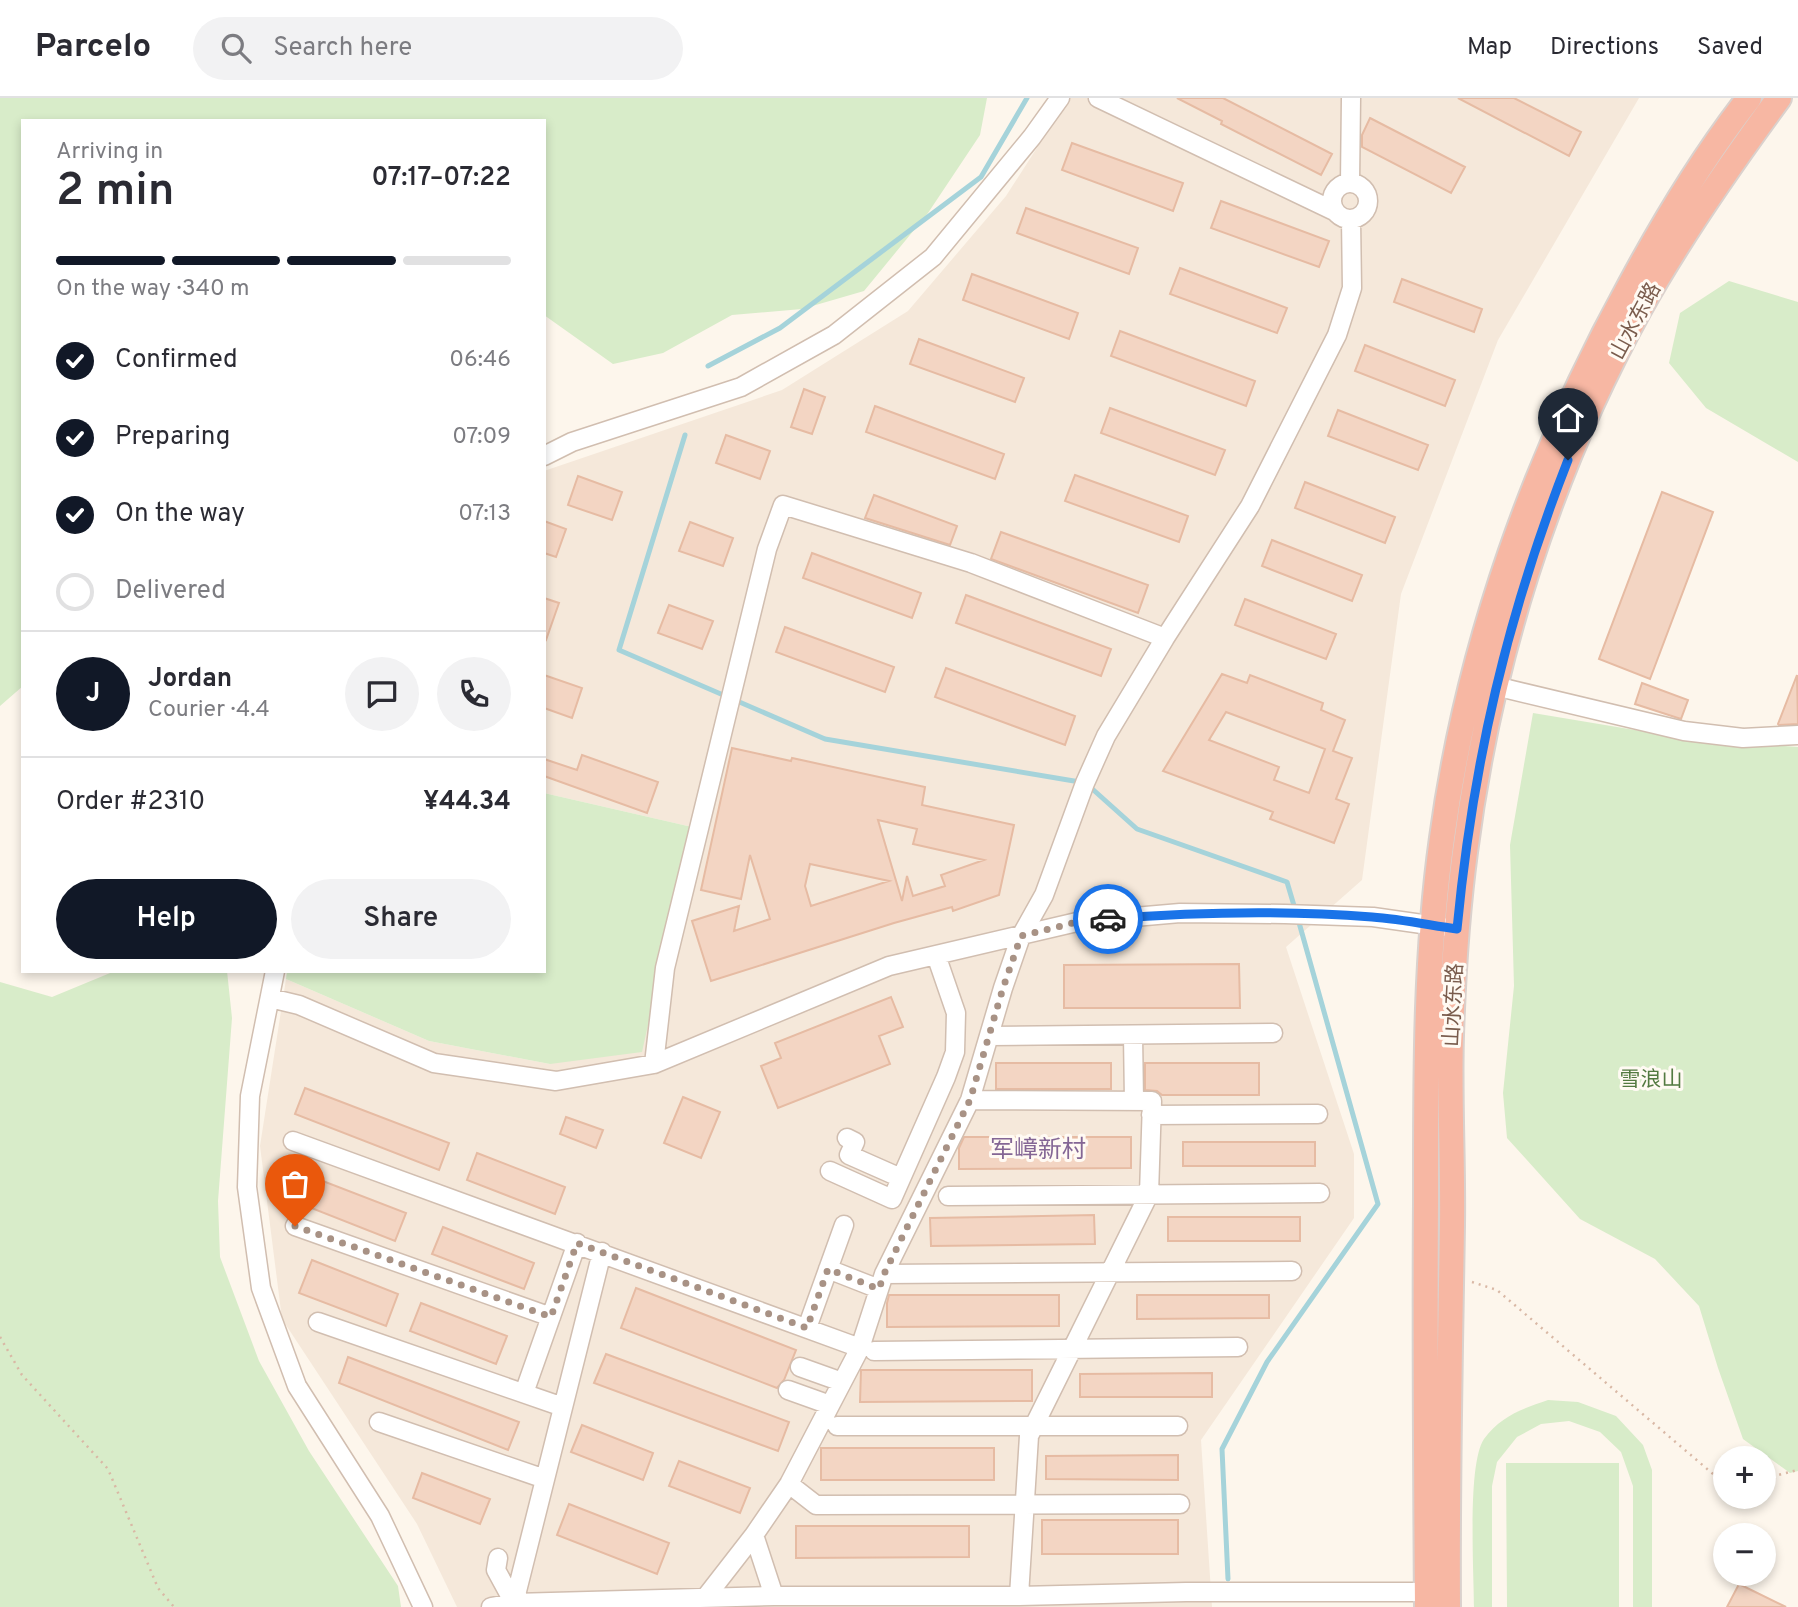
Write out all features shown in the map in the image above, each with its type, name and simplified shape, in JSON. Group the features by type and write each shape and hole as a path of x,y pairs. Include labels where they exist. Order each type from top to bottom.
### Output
{"highway":[{"name":"山水东路","path":"1438,1600 1426,1033 1432,925 1442,835 1463,715 1503,573 1560,423 1595,349 1654,241 1715,142 1749,98"},
{"name":"山水东路","path":"1438,1600 1451,1281 1451,1035 1457,929 1464,854 1495,685 1544,522 1576,439 1608,371 1677,247 1737,155 1779,98"}],"street":[{"path":"546,455 572,442 741,387 834,335 933,257 1060,98"},
{"path":"1098,98 1334,211 1341,217 1351,219 1360,216 1366,209 1366,192 1359,185 1340,185 1331,201 1334,211"},
{"path":"1350,183 1351,98"},
{"path":"705,1598 754,1535 789,1483 842,1382 867,1350 882,1281 970,1100 1021,936 1044,895 1085,783 1106,736 1165,638 1251,506 1337,335 1352,288 1351,219"},
{"path":"654,1064 665,968 767,549 783,505 971,563 1165,638"},
{"path":"1495,685 1684,731 1743,738 1798,735"},
{"path":"270,998 299,1005 434,1063 556,1081 654,1064 889,966 1077,922 1181,913 1285,914 1373,917 1457,929"},
{"path":"830,1171 892,1199 955,1052 956,1013 936,955"},
{"path":"275,973 250,1096 247,1187 261,1288 297,1386 380,1516 424,1607"},
{"path":"989,1036 1273,1033"},
{"path":"1133,1035 1135,1101"},
{"path":"970,1100 1152,1101 1149,1195 1029,1436 1019,1596"},
{"path":"1152,1115 1318,1114"},
{"path":"847,1138 855,1142 849,1156 901,1178"},
{"path":"293,1141 867,1350 1238,1347"},
{"path":"948,1196 1320,1193"},
{"path":"807,1328 844,1225"},
{"path":"295,1226 551,1317"},
{"path":"524,1393 577,1243"},
{"path":"514,1602 602,1252"},
{"path":"828,1269 882,1281 1110,1272 1292,1271"},
{"path":"318,1322 563,1407"},
{"path":"800,1367 842,1382"},
{"path":"788,1390 830,1405"},
{"path":"379,1422 545,1479"},
{"path":"837,1426 1178,1426"},
{"path":"789,1483 816,1505 1180,1504"},
{"path":"754,1535 774,1596"},
{"path":"498,1558 496,1570 514,1602"},
{"path":"491,1607 514,1602 628,1604 774,1596 931,1602 1019,1596 1438,1600"}],"path":[{"path":"1451,1281 1474,1282 1497,1290 1713,1475"},
{"path":"0,1337 22,1375 108,1468 158,1588 174,1607"},
{"path":"1776,1477 1798,1470"}],"shaded area":[{"path":"1069,98 1639,98 1498,340 1401,594 1362,880 1286,947 1354,1154 1354,1218 1201,1440 1212,1607 457,1607 417,1524 282,1319 260,1146 286,979 429,1041 550,1064 692,827 546,793 546,470 782,390 908,311 1006,196"}],"green space":[{"path":"0,98 987,98 980,135 928,213 864,291 802,309 732,315 663,353 613,364 546,316 546,119 21,119 21,688 0,706"},
{"path":"1729,281 1798,302 1798,462 1706,408 1669,363 1680,313"},
{"name":"雪浪山","path":"1533,713 1683,738 1798,747 1798,1471 1790,1473 1776,1463 1776,1446 1753,1446 1743,1439 1699,1306 1655,1259 1580,1219 1507,1138 1503,1093 1514,986 1510,845"},
{"path":"546,793 692,827 642,1052 550,1064 429,1041 286,979 287,973 546,973"},
{"path":"110,973 227,973 232,1018 218,1201 220,1257 259,1361 309,1451 398,1586 401,1607 0,1607 0,982 52,997"},
{"path":"1548,1400 1578,1402 1616,1416 1643,1445 1652,1470 1652,1607 1633,1607 1633,1486 1621,1452 1600,1432 1569,1421 1541,1424 1517,1437 1497,1462 1492,1486 1492,1607 1474,1607 1473,1494 1479,1452 1484,1439 1498,1424 1521,1410"},
{"path":"1506,1463 1619,1463 1619,1607 1507,1607"}],"building":[{"path":"1177,98 1223,98 1332,154 1321,175 1221,124 1222,121"},
{"path":"1458,98 1514,98 1581,132 1569,156"},
{"path":"1370,118 1465,167 1451,193 1362,147 1362,135"},
{"path":"1072,143 1183,183 1173,211 1062,170"},
{"path":"1221,201 1329,241 1319,267 1211,228"},
{"path":"1026,208 1138,248 1129,274 1017,233"},
{"path":"1180,268 1287,308 1277,333 1170,294"},
{"path":"972,274 1078,313 1069,339 963,300"},
{"path":"1402,279 1482,309 1474,332 1394,302"},
{"path":"1120,331 1255,381 1246,406 1111,356"},
{"path":"919,339 1024,378 1015,402 910,364"},
{"path":"1365,345 1455,380 1445,406 1355,371"},
{"path":"804,389 825,397 812,434 791,427"},
{"path":"875,406 1004,454 995,479 866,432"},
{"path":"1110,408 1225,450 1215,475 1101,433"},
{"path":"1338,410 1428,445 1418,470 1328,436"},
{"path":"726,435 770,451 760,479 716,463"},
{"path":"1075,475 1188,516 1179,542 1065,501"},
{"path":"578,476 622,492 612,520 568,505"},
{"path":"1305,482 1395,517 1385,543 1295,508"},
{"path":"1662,492 1713,512 1650,679 1599,659"},
{"path":"874,495 957,526 950,545 865,518"},
{"path":"546,522 566,529 556,557 546,554"},
{"path":"690,522 733,538 723,566 679,551"},
{"path":"1001,532 1148,585 1138,613 991,559"},
{"path":"1272,540 1362,575 1352,601 1262,566"},
{"path":"812,553 921,593 912,618 803,578"},
{"path":"966,595 1111,649 1101,676 956,623"},
{"path":"546,599 559,603 546,640"},
{"path":"1245,599 1336,634 1326,659 1235,625"},
{"path":"669,605 713,621 702,649 658,633"},
{"path":"785,627 894,667 885,692 776,652"},
{"path":"946,668 1075,716 1065,745 935,697"},
{"path":"1222,674 1247,683 1250,675 1323,703 1321,710 1345,720 1333,751 1352,758 1336,799 1349,804 1334,843 1270,819 1273,812 1163,771","holes":["1226,712 1325,749 1309,793 1274,780 1279,767 1209,740"]},
{"path":"1797,675 1798,724 1779,725 1778,724"},
{"path":"546,676 582,688 572,718 546,709"},
{"path":"1642,683 1688,700 1681,719 1635,704"},
{"path":"732,748 925,787 922,805 1014,825 999,895 953,911 952,907 894,923 711,981 692,921 739,906 734,931 770,919 750,855 741,899 701,890","holes":["878,820 917,829 913,844 984,860 941,875 945,886 913,896 907,876 902,901","810,864 889,881 811,906 805,886"]},
{"path":"582,755 658,782 647,813 546,777 546,760 577,770"},
{"path":"1239,964 1240,1008 1064,1008 1064,965"},
{"path":"891,997 903,1027 879,1036 890,1064 778,1108 761,1066 781,1058 775,1043"},
{"path":"996,1063 1111,1063 1111,1089 996,1089"},
{"path":"1145,1063 1259,1063 1259,1095 1162,1095 1157,1091 1145,1090"},
{"path":"305,1088 449,1143 439,1170 295,1114"},
{"path":"683,1097 720,1112 701,1158 664,1143"},
{"path":"566,1117 603,1130 596,1148 560,1134"},
{"path":"964,1137 1131,1137 1131,1168 959,1169 959,1148"},
{"path":"1183,1142 1315,1142 1315,1166 1183,1166"},
{"path":"477,1153 565,1187 555,1214 467,1180"},
{"path":"302,1173 406,1213 395,1241 291,1200"},
{"path":"1094,1215 1095,1244 931,1246 930,1218"},
{"path":"1168,1217 1300,1217 1300,1241 1168,1241"},
{"path":"443,1227 534,1263 524,1289 432,1254"},
{"path":"312,1260 398,1294 386,1326 299,1293"},
{"path":"636,1288 796,1350 784,1380 777,1388 621,1328"},
{"path":"889,1295 1059,1295 1059,1326 887,1327"},
{"path":"1137,1295 1269,1295 1269,1318 1137,1319"},
{"path":"421,1303 507,1336 496,1364 410,1331"},
{"path":"606,1354 789,1422 778,1451 594,1383"},
{"path":"348,1357 519,1422 508,1450 339,1383"},
{"path":"861,1370 1032,1370 1032,1401 860,1402"},
{"path":"1212,1373 1212,1397 1080,1397 1080,1374"},
{"path":"582,1425 653,1453 643,1480 571,1452"},
{"path":"821,1448 994,1448 994,1480 821,1480"},
{"path":"1178,1455 1178,1480 1046,1479 1046,1456"},
{"path":"679,1461 750,1488 740,1513 669,1486"},
{"path":"422,1473 490,1499 480,1524 413,1498"},
{"path":"569,1504 669,1543 657,1574 557,1535"},
{"path":"1042,1520 1178,1520 1178,1554 1042,1554"},
{"path":"796,1526 969,1526 969,1557 796,1558"},
{"path":"1738,1586 1743,1586 1786,1607 1727,1607"}],"waterway":[{"path":"708,366 780,328 981,177 1027,98"},
{"path":"685,435 619,650 825,739 1080,782"},
{"path":"1089,786 1137,829 1287,882 1295,909"},
{"path":"1228,1579 1222,1449 1267,1362 1378,1204 1298,919"}],"way so far":[{"path":"295,1226 551,1317 577,1243 807,1328 828,1269 879,1289 970,1100 1021,936 1077,922 1108,919"}],"district":[{"name":"军嶂新村","path":"1038,1149"}],"route":[{"path":"1108,919 1181,913 1285,914 1373,917 1457,929 1464,854 1495,685 1517,605 1568,460"}]}
